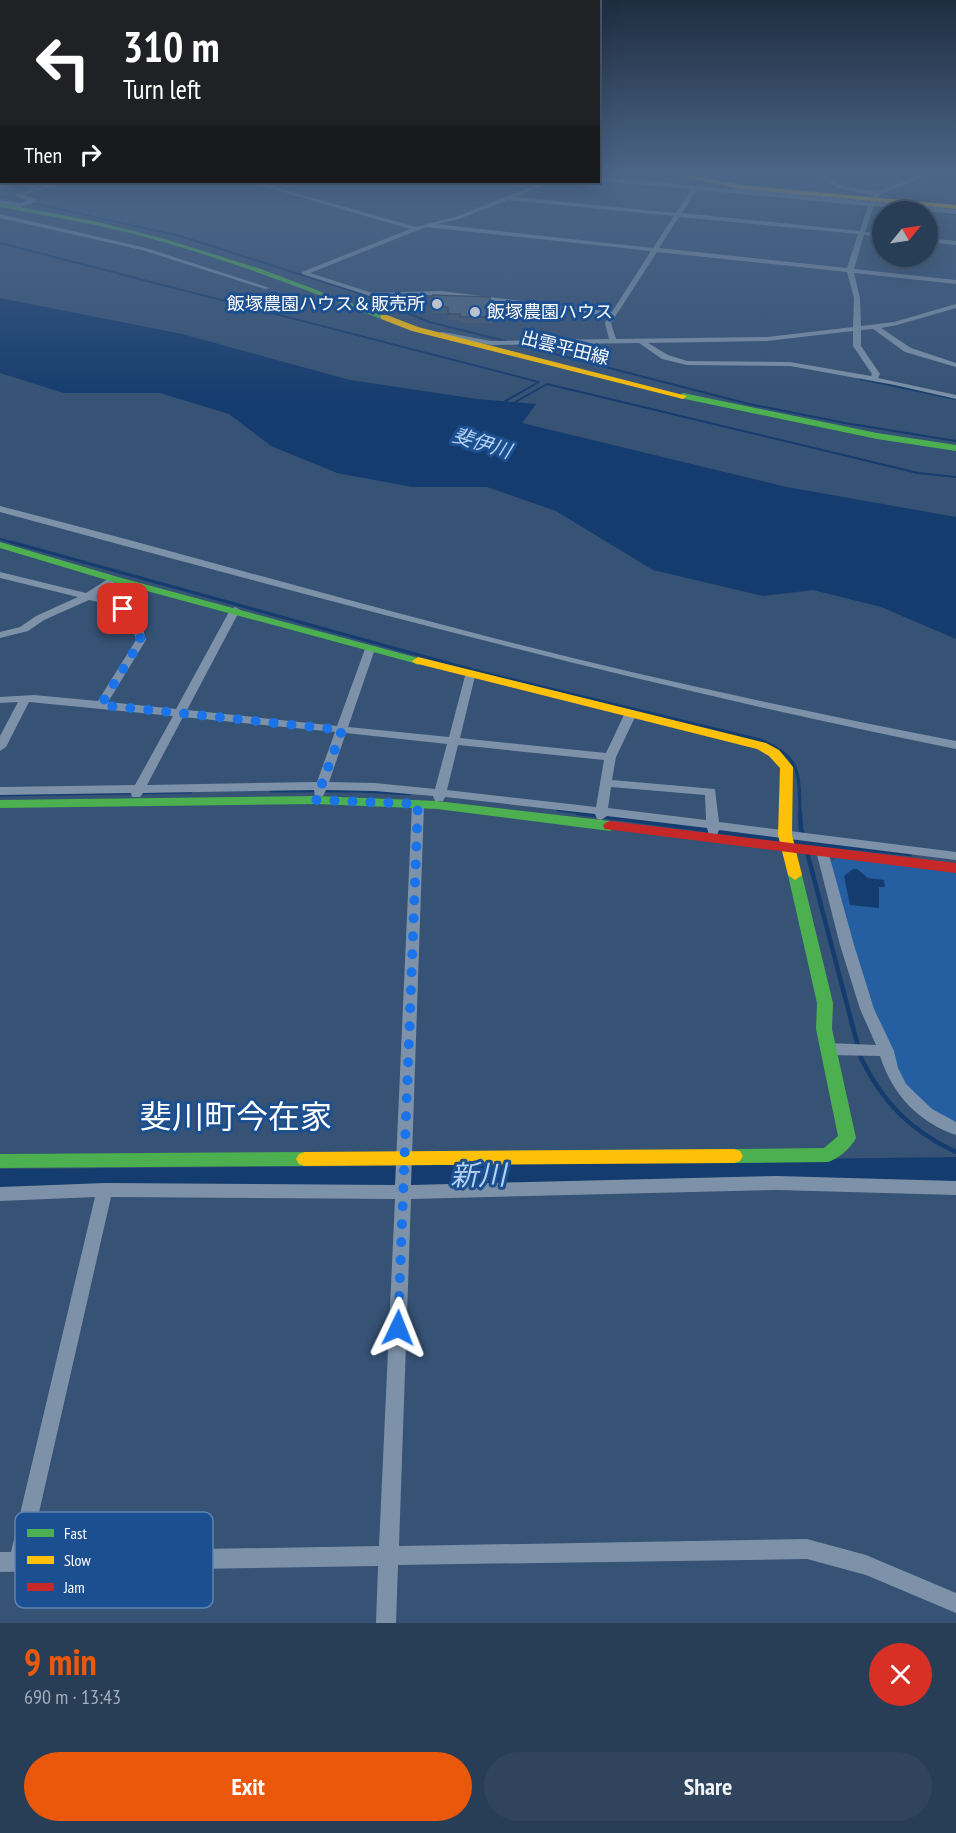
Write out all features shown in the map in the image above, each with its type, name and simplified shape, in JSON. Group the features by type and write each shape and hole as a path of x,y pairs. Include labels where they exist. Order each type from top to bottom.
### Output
{"main road":[{"name":"出雲平田線","path":"198,251 289,280 415,329 729,407 877,436 956,448"},
{"path":"0,545 114,579 235,610 470,676 761,746 774,753 787,767 786,841 825,1003 824,1029 833,1050 847,1138 828,1155 405,1162 0,1161"},
{"path":"0,804 135,795 418,804 439,798 786,841 822,851 916,857 956,868"}],"street":[{"path":"149,251 267,288"},
{"path":"361,251 304,273 369,294 406,310"},
{"path":"613,340 608,323 655,251"},
{"path":"672,251 956,282"},
{"path":"856,251 850,270 857,298 857,346 876,374 874,379"},
{"path":"369,294 441,293 614,314"},
{"path":"415,329 491,343 767,339 875,327 925,317 956,306"},
{"path":"875,327 908,350 956,365"},
{"path":"639,340 665,357 687,363 790,364 956,397"},
{"path":"0,509 417,622 788,713 956,745"},
{"path":"0,574 110,602 135,617 141,640 101,705"},
{"path":"0,635 24,629 40,618 87,597 114,579"},
{"path":"135,795 235,610"},
{"path":"316,800 370,649"},
{"path":"0,791 135,795 321,786 439,798 470,676"},
{"path":"0,747 26,699"},
{"path":"0,700 26,699 101,705 610,758"},
{"path":"601,817 610,758 630,715"},
{"path":"606,783 711,792 713,831"},
{"path":"386,1623 418,804"},
{"path":"786,841 916,857 956,856"},
{"path":"822,851 867,1009 891,1068 901,1088 927,1113 956,1129"},
{"path":"833,1050 884,1051"},
{"path":"0,1194 105,1191 404,1191 777,1183 956,1188"},
{"path":"22,1512 105,1191"},
{"path":"9,1562 15,1539"},
{"path":"213,1558 807,1549 866,1565 956,1603"}],"shaded area":[{"path":"835,857 956,873 956,1124 929,1110 907,1088 897,1070 873,1013 830,862 835,860"}],"water":[{"name":"斐伊川","path":"0,298 182,334 350,380 477,399 536,404 522,423 787,487 956,517 956,639 881,607 813,590 763,596 653,570 556,511 487,487 412,487 337,473 271,446 229,414 160,393 64,393 0,373"},
{"path":"853,869 857,869 868,878 884,880 885,887 879,887 879,908 850,905 844,876"}],"building":[{"path":"433,295 490,297 492,317 460,317 460,314 448,314 448,307 432,307"}],"waterway":[{"path":"30,251 539,382 500,404"},
{"path":"226,251 365,295 429,322 505,341"},
{"path":"516,344 749,404 845,423 956,441"},
{"path":"860,379 956,399"},
{"path":"510,405 547,384 918,473 956,477"},
{"path":"0,539 17,544"},
{"path":"11,542 473,670 760,740 774,746 791,760 798,778 800,814"},
{"path":"271,791 359,791 410,794"},
{"path":"0,795 191,792"},
{"path":"558,810 589,814"},
{"path":"578,813 782,840"},
{"path":"800,813 805,843"},
{"path":"790,841 805,843"},
{"path":"805,843 910,854"},
{"path":"805,843 861,1058 879,1089 900,1114 925,1135 956,1152"},
{"name":"新川","path":"0,1181 408,1178 410,1176 956,1169"}],"traffic: fast":[{"path":"197,251 322,293 384,317"},
{"path":"683,396 877,436 956,448"},
{"path":"0,545 114,579 418,661"},
{"path":"0,804 316,800 437,805 610,826"},
{"path":"734,1156 828,1155 847,1138 824,1029 825,1003 795,875"},
{"path":"0,1161 305,1159"}],"traffic: slow":[{"path":"384,317 415,329 683,396"},
{"path":"418,661 761,746 774,753 787,767 785,835 795,875"},
{"path":"305,1159 734,1156"}],"traffic: jam":[{"path":"610,826 956,868"}],"place":[{"name":"飯塚農園ハウス＆販売所","path":"437,304"},
{"name":"飯塚農園ハウス","path":"475,312"}],"district":[{"name":"斐川町今在家","path":"236,1117"}],"route":[{"path":"123,609 135,617 141,640 101,705 342,730 316,800 418,804 398,1328"}]}
